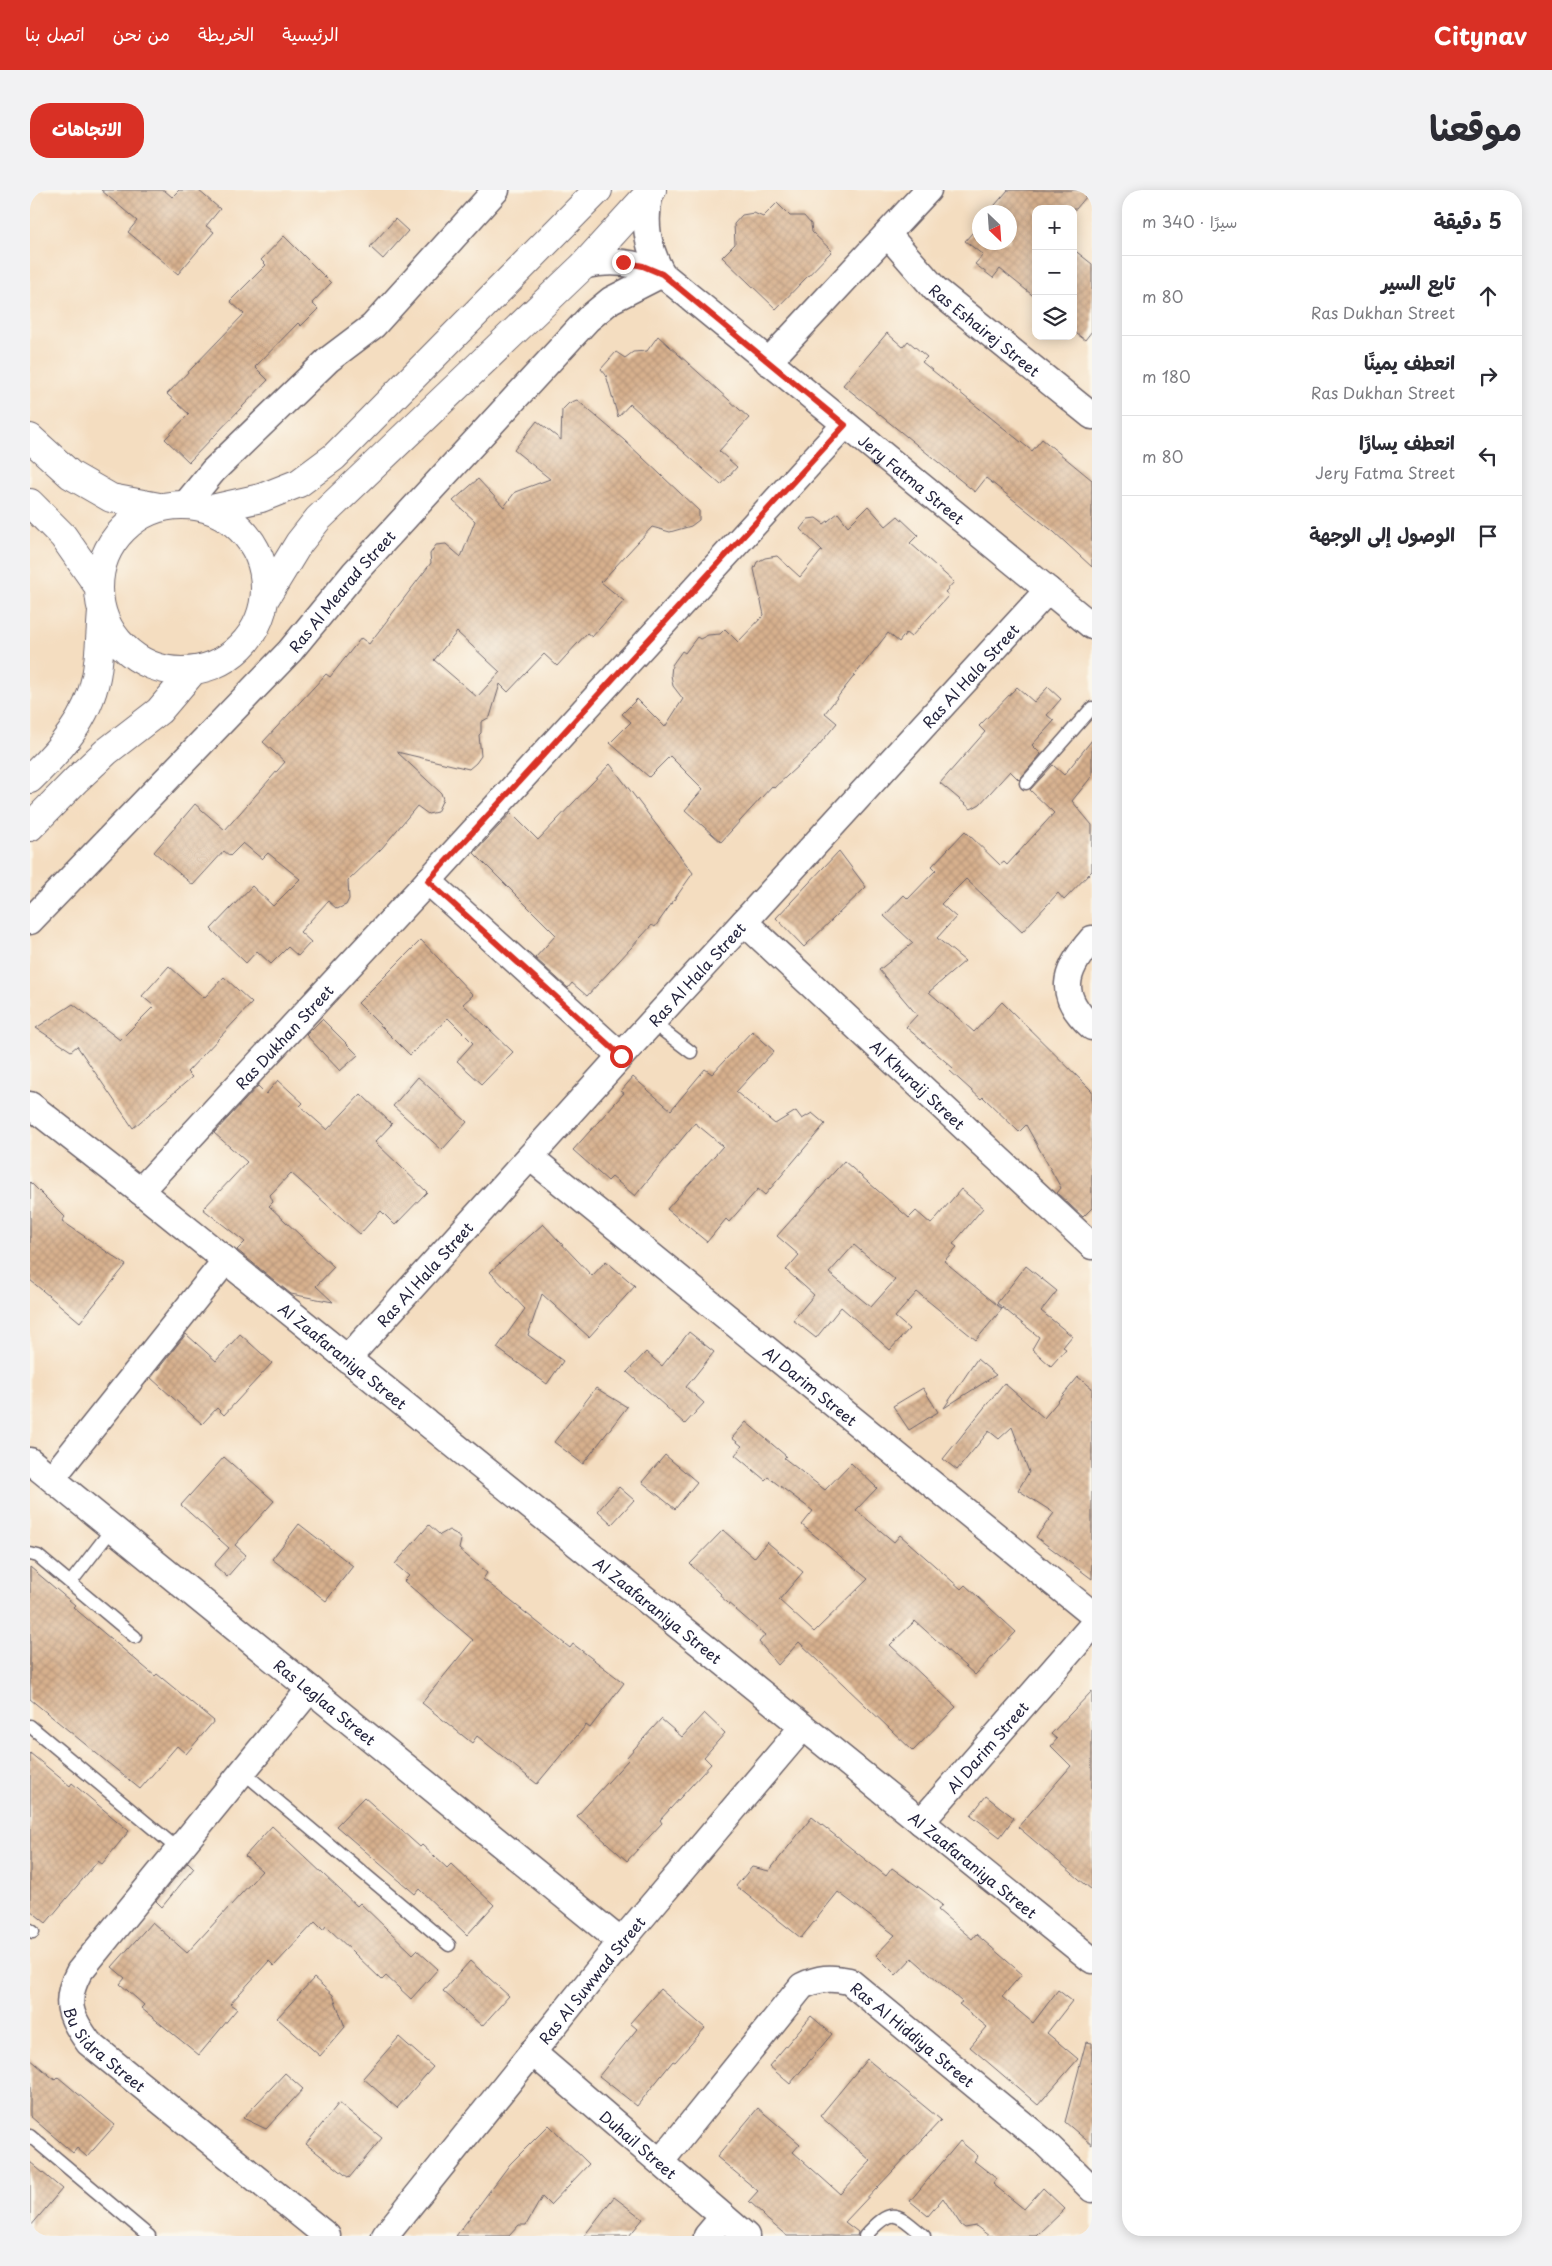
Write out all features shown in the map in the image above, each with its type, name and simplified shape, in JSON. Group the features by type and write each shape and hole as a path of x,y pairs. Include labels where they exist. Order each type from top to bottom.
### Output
{"street":[{"path":"186,507 213,471 328,360 373,326 496,190"},
{"path":"30,779 72,733 86,707 96,678 103,560 116,537 135,519 186,507 261,498 299,483 334,458 598,190"},
{"path":"768,362 928,190"},
{"path":"30,503 63,536 100,599 112,634 127,651 147,664 162,669 193,671 220,663 242,647 258,624 266,597 299,543 318,519 583,266 651,191"},
{"name":"Jery Fatma Street","path":"651,191 645,213 646,235 652,255 662,274"},
{"name":"Ras Eshairej Street","path":"888,235 935,289 1092,416"},
{"name":"Jery Fatma Street","path":"583,266 603,262 623,262 643,266 662,274 1092,626"},
{"name":"Ras Al Mearad Street","path":"30,921 290,651 355,572 588,319 611,300 662,274"},
{"name":"Ras Dukhan Street","path":"140,1191 428,881 845,425"},
{"path":"30,438 71,475 111,498 186,507 236,523 254,544 265,570 266,597"},
{"name":"Ras Al Hala Street","path":"347,1359 621,1056 1048,590"},
{"path":"30,826 106,752 159,711 193,671"},
{"path":"428,881 621,1056"},
{"name":"Al Khuraij Street","path":"744,922 1092,1246"},
{"path":"1092,939 1071,967 1068,984 1070,1000 1077,1014 1092,1027"},
{"name":"Al Zaafaraniya Street","path":"30,1105 226,1260 802,1728 922,1822 1092,1960"},
{"name":"Al Darim Street","path":"530,1157 1092,1614"},
{"path":"52,1478 226,1260"},
{"name":"Ras Leglaa Street","path":"30,1461 621,1942"},
{"name":"Al Darim Street","path":"922,1822 1092,1626"},
{"name":"Bu Sidra Street","path":"310,1690 79,1972 69,1998 71,2013 89,2042 327,2236"},
{"name":"Ras Al Suwwad Street","path":"385,2236 621,1942 802,1728"},
{"name":"Ras Al Hiddiya Street","path":"660,2161 802,1986 816,1979 832,1977 848,1981 856,1987 1044,2142 1092,2189"},
{"name":"Duhail Street","path":"532,2052 660,2161 715,2226 746,2236"}],"lane":[{"path":"1026,783 1092,708"},
{"path":"652,1023 691,1052"},
{"path":"71,1582 112,1529"},
{"path":"30,1554 38,1556 71,1582 135,1637"},
{"path":"30,1726 179,1850"},
{"path":"243,1772 449,1945"},
{"path":"30,2136 149,2236"},
{"path":"865,2236 880,2220 887,2216 895,2215 924,2236"}],"building":[{"path":"101,190 164,190 172,197 179,190 198,190 220,209 206,226 214,232 178,274 128,232 137,221"},
{"path":"1008,190 1092,190 1077,208 1077,205 1032,205 1032,295 1000,269 993,278 975,264 983,255 977,250 1017,250 1017,205 995,205"},
{"path":"777,203 790,216 804,216 811,224 812,232 832,251 776,309 722,257 735,244 734,224 742,215 754,213 763,217"},
{"path":"395,219 408,231 383,259 370,247"},
{"path":"972,233 972,246 965,241"},
{"path":"284,236 331,283 312,303 318,309 301,326 298,323 255,367 268,380 189,462 165,439 189,414 167,394 244,314 230,301 266,265 261,260"},
{"path":"1077,252 1092,264 1092,331 1085,340 1077,334"},
{"path":"887,333 903,347 908,341 927,357 922,362 1032,451 1042,439 1092,480 1092,567 1054,532 986,478 975,492 843,385"},
{"path":"658,336 749,418 719,451 737,467 721,485 630,404 618,417 606,375 601,369 616,352 625,358 633,352 647,351"},
{"path":"577,400 624,440 699,511 699,520 691,526 670,532 652,527 601,582 624,601 592,637 587,633 557,666 544,654 508,692 500,684 490,717 481,722 481,733 479,735 481,756 469,769 397,752 441,793 443,799 437,812 428,814 417,806 382,848 348,881 349,899 346,905 337,909 328,901 300,932 311,942 298,956 288,947 271,964 257,951 246,963 211,929 252,886 273,906 300,879 268,853 262,859 243,843 230,856 224,851 193,885 154,852 195,804 225,830 285,762 263,742 326,674 330,677 361,638 369,644 431,563 430,554 436,545 446,544 461,557 475,521 453,501 478,479 504,507 515,492 550,479 514,450 537,421 561,440 562,410 569,403","holes":["457,632 500,672 477,697 434,660"]},
{"path":"868,506 886,526 898,516 918,535 910,543 954,582 945,592 949,595 911,637 906,633 899,642 888,633 825,713 837,723 814,751 774,788 772,786 721,842 685,810 703,789 670,756 649,777 610,743 631,722 622,714 637,699 665,727 683,699 673,686 671,675 672,665 682,651 685,653 697,637 700,639 708,635 720,634 725,629 738,642 764,615 754,569 757,562 765,558 777,556 800,577 822,550 800,529 808,519 816,518 824,524 838,513 848,526"},
{"path":"1017,687 1034,702 1048,687 1061,699 1047,715 1054,721 1032,745 1041,754 1019,780 1010,771 980,804 971,809 940,783 985,732 979,726"},
{"path":"1092,740 1092,776 1072,801 1092,825 1092,871 1064,900 1058,893 1022,932 966,879 941,904 956,917 937,938 965,961 929,992 974,1032 1002,1002 1092,1091 1092,1208 1083,1217 1057,1193 1061,1188 1026,1125 1019,1132 983,1097 981,1099 950,1071 953,1068 906,1027 917,1015 879,970 913,943 884,916 904,895 908,899 936,870 932,866 965,831 1000,865 1004,862 1007,865 1054,813 1030,790 1053,765 1064,775"},
{"path":"610,764 693,873 655,927 652,925 587,996 572,983 568,988 535,958 556,935 474,853 511,813 538,840"},
{"path":"839,851 866,887 804,947 776,918"},
{"path":"421,940 473,995 463,1004 513,1052 482,1084 457,1061 473,1043 448,1018 410,1055 358,1003"},
{"path":"169,966 204,998 224,977 252,1003 187,1072 192,1077 133,1128 77,1046 71,1051 36,1028 73,1004 120,1040 154,1006 142,996"},
{"path":"322,1019 358,1055 340,1071 306,1035"},
{"path":"752,1031 774,1051 736,1092 775,1124 796,1111 802,1119 812,1113 825,1124 765,1195 758,1189 729,1222 726,1219 707,1242 667,1209 723,1146 695,1123 635,1196 612,1177 608,1181 573,1150 624,1093 621,1091 633,1077 671,1110 705,1069 712,1074"},
{"path":"418,1077 467,1122 442,1150 393,1106"},
{"path":"278,1080 303,1103 300,1106 327,1130 361,1094 392,1124 375,1142 427,1192 395,1225 381,1211 360,1234 291,1173 270,1195 273,1202 269,1206 334,1267 316,1286 333,1302 291,1294 237,1250 245,1242 203,1209 247,1162 214,1133 258,1086 266,1094"},
{"path":"844,1161 909,1218 916,1211 931,1224 961,1189 983,1208 953,1244 957,1247 944,1261 1002,1309 976,1340 917,1292 895,1317 909,1329 890,1350 841,1307 816,1338 793,1320 814,1295 786,1270 799,1255 777,1236","holes":["854,1245 895,1280 871,1307 829,1273"]},
{"path":"30,1182 65,1217 62,1221 126,1265 80,1322 30,1280"},
{"path":"543,1224 592,1276 606,1261 635,1286 589,1337 542,1294 528,1335 563,1361 547,1384 497,1348 525,1309 490,1272"},
{"path":"1026,1266 1057,1291 1041,1311 1072,1336 1063,1347 1066,1349 1051,1366 1032,1349 1039,1337 997,1303"},
{"path":"689,1332 714,1352 686,1387 704,1403 685,1424 627,1372 646,1352 662,1366"},
{"path":"186,1334 216,1361 240,1334 272,1363 224,1415 217,1408 202,1424 151,1378"},
{"path":"977,1359 996,1375 944,1408"},
{"path":"1078,1377 1092,1388 1092,1579 1036,1537 1054,1513 1018,1490 1029,1472 1012,1427 999,1439 989,1431 957,1470 943,1459 1004,1383 1044,1418"},
{"path":"596,1388 627,1407 583,1464 554,1442"},
{"path":"923,1388 938,1412 909,1430 893,1406"},
{"path":"746,1422 786,1456 784,1458 825,1490 851,1463 877,1488 856,1510 894,1542 900,1535 961,1589 965,1585 1016,1632 975,1675 915,1621 890,1645 956,1707 913,1751 799,1642 778,1665 759,1642 765,1635 720,1596 721,1594 690,1564 723,1530 754,1558 767,1542 803,1572 779,1600 814,1632 868,1579 802,1525 813,1511 768,1477 765,1480 735,1455 742,1446 732,1438"},
{"path":"665,1455 697,1482 675,1509 642,1482"},
{"path":"224,1457 274,1501 235,1545 246,1555 227,1577 214,1565 229,1548 181,1505"},
{"path":"619,1487 634,1500 612,1524 598,1511"},
{"path":"299,1524 353,1566 326,1601 272,1559"},
{"path":"429,1525 440,1535 449,1530 456,1534 461,1540 459,1549 487,1573 483,1579 570,1648 573,1644 624,1683 590,1728 586,1725 537,1784 477,1736 472,1743 422,1703 473,1640 404,1581 409,1576 395,1564"},
{"path":"30,1567 75,1605 73,1607 155,1676 157,1674 214,1721 186,1754 177,1746 140,1789 30,1699"},
{"path":"1092,1691 1092,1890 1018,1827 1071,1766 1051,1746 1057,1739 1051,1734"},
{"path":"704,1713 725,1733 704,1757 711,1764 660,1820 662,1823 627,1861 577,1816 628,1760 626,1758 661,1719 682,1737"},
{"path":"30,1753 70,1786 72,1783 129,1831 102,1864 98,1861 46,1923 30,1910"},
{"path":"986,1796 1014,1818 1000,1837 971,1815"},
{"path":"364,1797 420,1847 422,1845 447,1868 451,1864 494,1905 467,1935 419,1889 415,1894 336,1826"},
{"path":"812,1817 886,1876 892,1868 924,1891 942,1905 938,1910 972,1939 976,1934 1022,1974 1002,1997 1033,2023 1058,1990 1072,2001 1047,2033 1078,2059 1038,2105 970,2047 987,2027 959,2004 962,2002 912,1958 896,1975 876,1955 895,1935 838,1892 801,1938 736,1886 752,1867 769,1871"},
{"path":"272,1826 357,1906 360,1903 413,1954 417,1950 438,1969 411,1999 386,1976 382,1980 326,1926 323,1930 315,1922 274,1966 269,1961 230,2004 237,2009 199,2055 141,2008 144,2005 120,1984 125,1978 112,1967 152,1922 187,1953 262,1871 245,1856"},
{"path":"188,1862 194,1868 162,1907 156,1901"},
{"path":"470,1961 509,1996 482,2026 443,1991"},
{"path":"314,1978 333,1995 345,2027 320,2056 277,2018"},
{"path":"660,1989 705,2028 675,2062 673,2061 637,2106 599,2076 637,2029 630,2023"},
{"path":"811,2016 832,2034 790,2084 769,2066"},
{"path":"399,2037 433,2067 397,2108 363,2078"},
{"path":"1086,2042 1092,2043 1092,2145 1065,2122"},
{"path":"30,2059 55,2080 58,2077 115,2125 87,2157 77,2148 73,2153 30,2116"},
{"path":"867,2059 941,2120 845,2222 858,2232 857,2236 787,2236 763,2216 749,2201 758,2191 717,2157 758,2108 800,2144 793,2152 840,2194 871,2161 820,2116"},
{"path":"285,2073 303,2089 266,2129 243,2118"},
{"path":"339,2103 382,2138 349,2178 306,2144"},
{"path":"549,2125 589,2164 550,2205 542,2197 526,2225 519,2225 509,2236 456,2236 510,2164"},
{"path":"960,2141 978,2156 974,2161 997,2179 993,2184 1024,2209 1043,2188 1065,2209 1037,2236 989,2236 976,2226 965,2228 943,2198 928,2216 910,2201"},
{"path":"30,2162 62,2189 30,2227"},
{"path":"614,2197 643,2219 629,2236 584,2236"}],"route":[{"path":"621,1056 428,881 845,425 662,274 643,266 623,262"}]}
